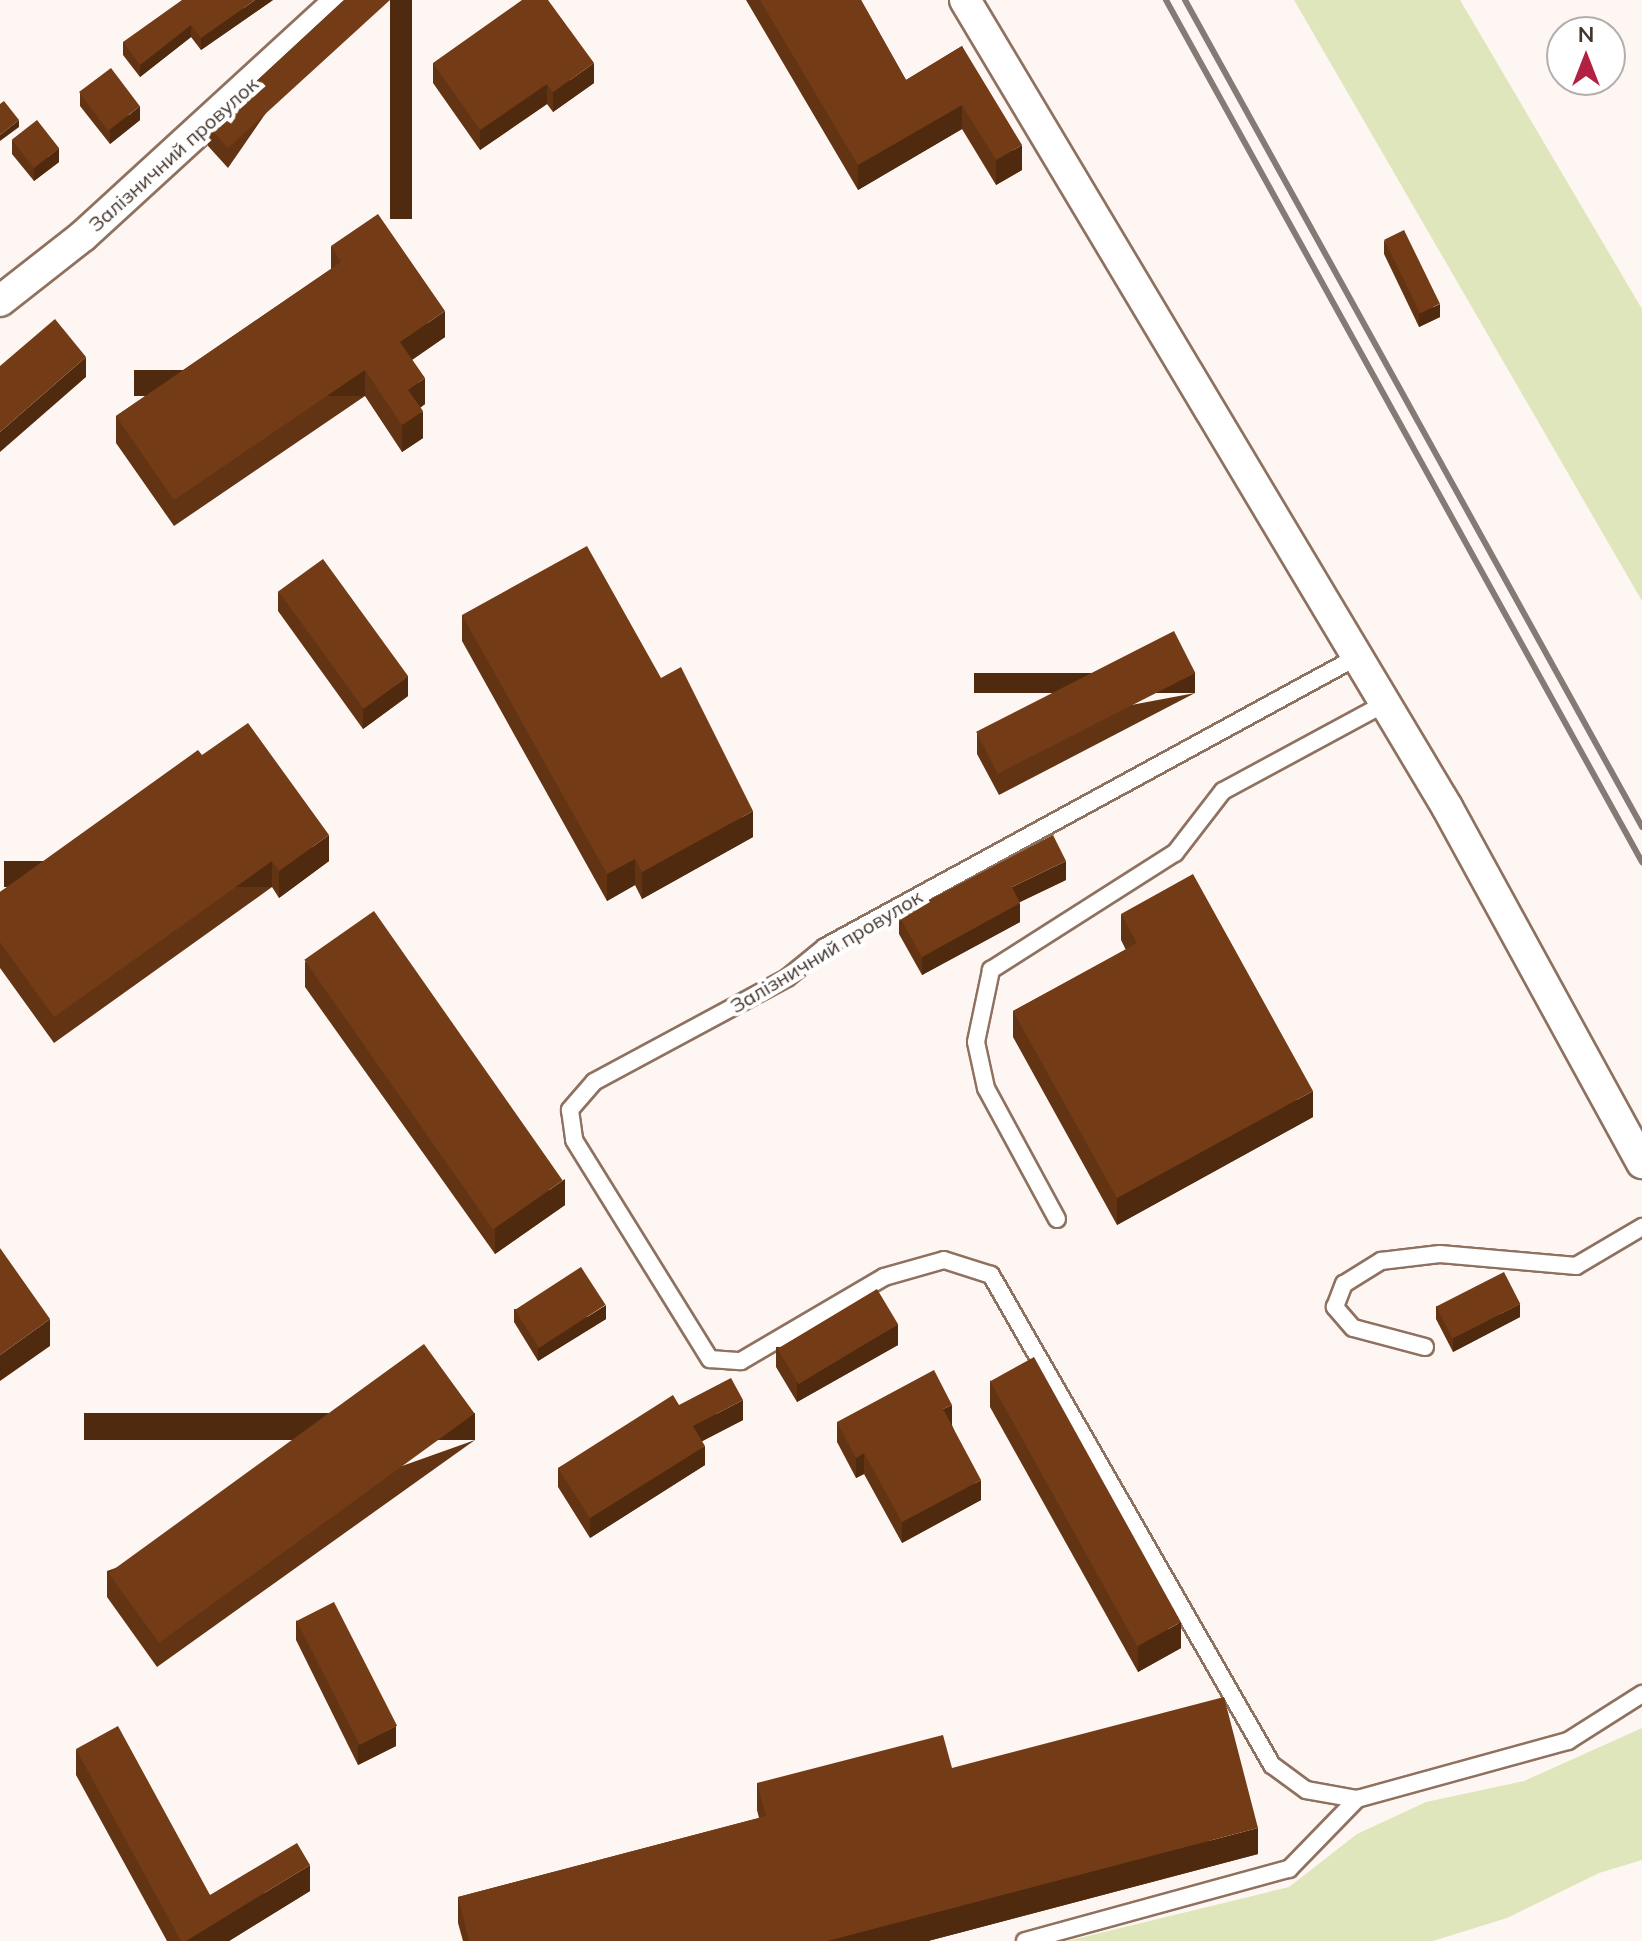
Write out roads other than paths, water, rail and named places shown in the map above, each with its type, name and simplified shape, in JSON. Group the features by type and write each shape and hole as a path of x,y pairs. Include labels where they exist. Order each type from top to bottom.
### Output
{"street":[{"name":"Залізничний провулок","path":"0,301 83,236 341,0"},
{"path":"965,0 1384,704 1642,1163"}],"lane":[{"name":"Залізничний провулок","path":"1355,658 594,1082 570,1110 574,1140 710,1359 723,1363 741,1361 884,1277 944,1260 991,1275 1272,1765 1306,1790 1357,1799"},
{"path":"1057,1219 986,1088 976,1042 991,970 1175,853 1223,791 1384,704"},
{"path":"1425,1347 1353,1328 1335,1307 1344,1284 1381,1261 1440,1254 1576,1266 1642,1227"},
{"path":"1025,1941 1289,1869 1357,1799 1568,1741 1642,1694"}],"railway":[{"path":"1166,0 1642,862"},
{"path":"1185,0 1642,827"}]}
